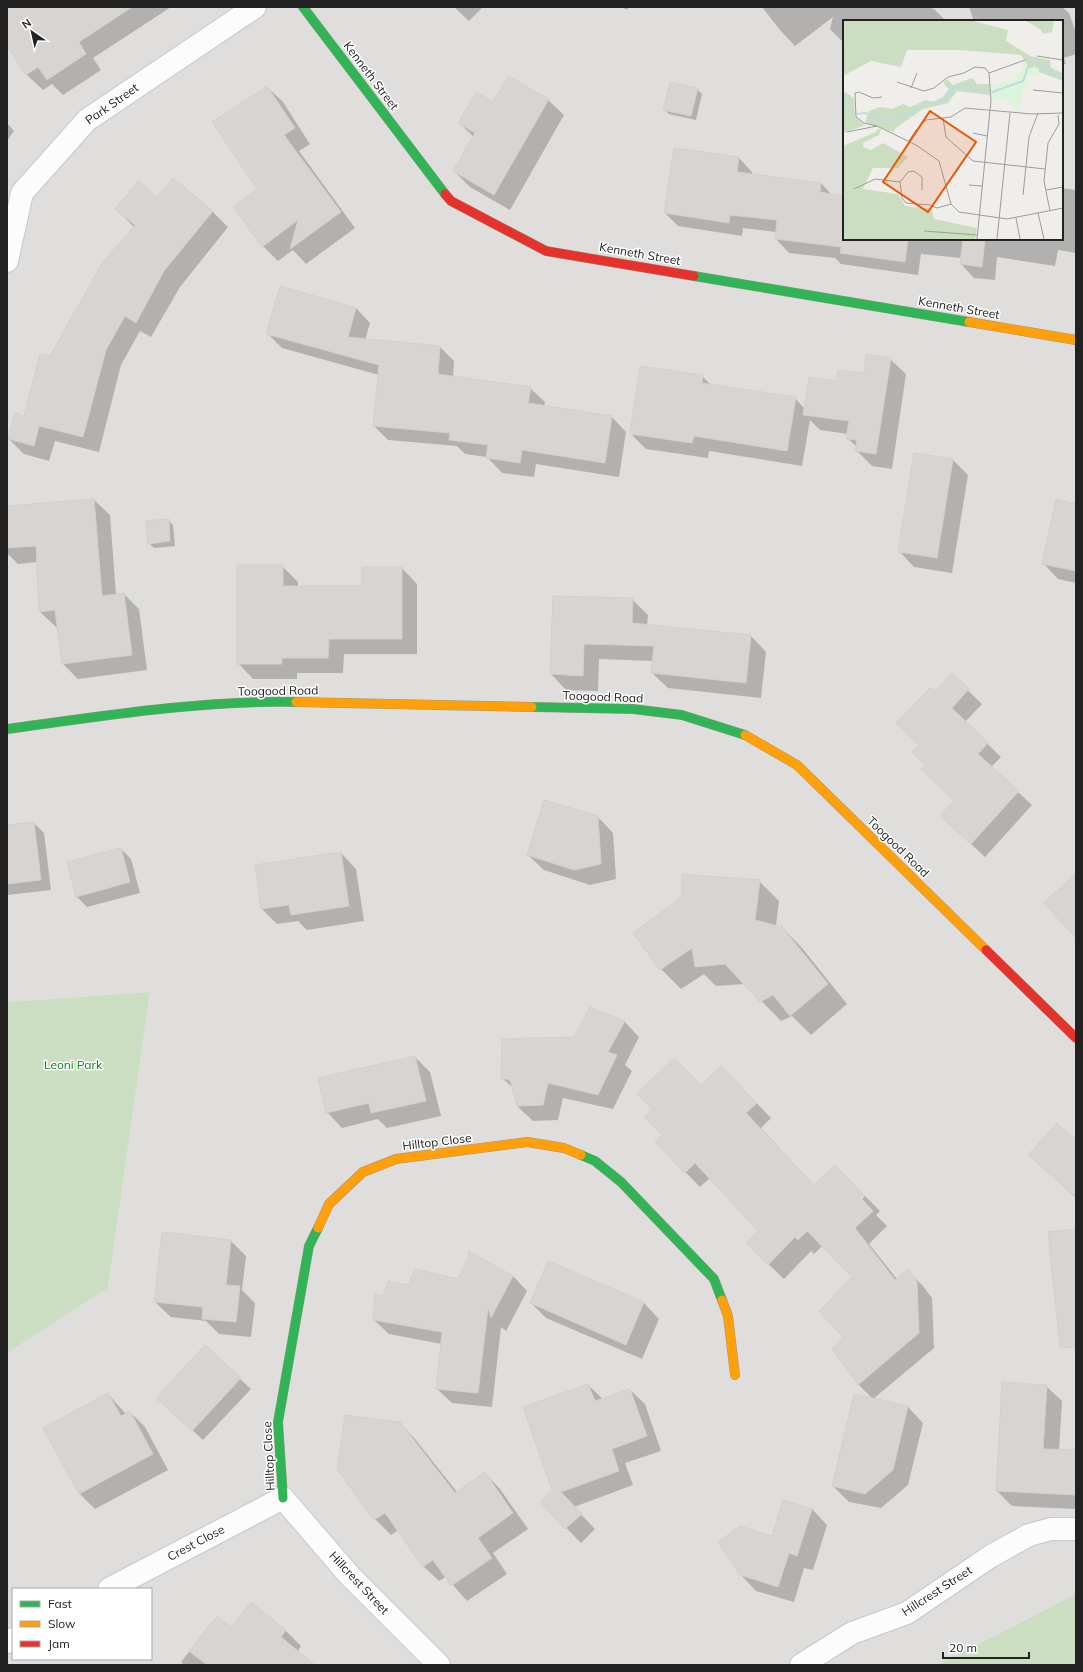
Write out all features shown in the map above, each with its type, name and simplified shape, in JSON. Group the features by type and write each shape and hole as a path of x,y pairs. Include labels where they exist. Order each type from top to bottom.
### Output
{"street":[{"name":"Park Street","path":"7,261 22,193 87,120 255,7"},
{"name":"Kenneth Street","path":"303,7 451,202 546,251 1076,340"},
{"name":"Toogood Road","path":"7,729 136,712 259,701 633,709 682,715 745,735 797,765 1076,1038"},
{"name":"Hilltop Close","path":"283,1498 278,1422 309,1246 328,1204 363,1172 396,1159 527,1142 564,1148 595,1161 621,1182 714,1280 728,1316 735,1375"},
{"name":"Crest Close","path":"111,1588 283,1498"},
{"name":"Hillcrest Street","path":"283,1498 350,1576 440,1665"},
{"name":"Hillcrest Street","path":"801,1665 852,1633 907,1613 991,1556 1029,1535 1051,1529 1076,1529"}],"shaded area":[{"path":"7,7 1076,7 1076,1594 937,1665 7,1665 7,1353 108,1288 150,992 7,1002"}],"green space":[{"name":"Leoni Park","path":"150,992 108,1288 7,1353 7,1002"},
{"path":"1076,1594 1076,1665 937,1665"}],"building":[{"path":"7,7 132,7 79,42 86,54 47,80 38,67 26,75 7,46"},
{"path":"508,76 549,99 494,195 453,171 475,133 458,123 476,92 493,102"},
{"path":"670,82 698,88 691,116 663,110"},
{"path":"267,86 295,128 284,135 341,212 290,249 298,220 262,247 233,207 257,189 212,122"},
{"path":"674,148 739,157 737,172 821,183 820,192 843,196 843,240 908,240 905,262 840,253 841,247 775,239 777,220 730,215 729,223 664,213"},
{"path":"173,178 213,211 164,271 136,323 125,316 106,350 83,437 39,426 34,446 8,439 15,413 24,416 40,354 50,356 104,260 135,225 115,209 138,181 157,197"},
{"path":"963,240 985,240 982,267 960,264"},
{"path":"280,286 356,308 348,337 440,346 438,374 531,387 528,403 612,416 605,463 522,450 520,463 486,458 488,445 449,440 450,433 373,426 379,365 266,334"},
{"path":"866,354 891,358 876,454 855,451 857,440 846,439 849,421 803,415 809,377 836,381 838,370 864,373"},
{"path":"640,366 703,375 702,383 796,397 787,451 694,436 692,443 630,434"},
{"path":"914,453 953,459 937,558 898,552"},
{"path":"94,499 102,596 124,593 132,655 62,664 55,610 39,612 36,546 7,548 7,506"},
{"path":"1056,499 1076,504 1076,571 1042,564"},
{"path":"169,519 170,541 148,544 146,521"},
{"path":"237,565 283,565 283,586 362,586 362,567 402,567 402,639 329,639 328,658 282,658 282,664 237,664"},
{"path":"553,596 633,598 632,623 751,635 746,683 651,673 654,646 584,644 583,676 550,674"},
{"path":"952,673 969,689 952,708 988,743 978,754 1019,791 971,844 940,816 954,801 921,769 925,765 912,752 919,745 896,723 931,687 935,691"},
{"path":"544,800 598,816 601,864 574,870 527,855"},
{"path":"34,822 41,880 7,884 7,825"},
{"path":"121,848 130,882 76,897 67,862"},
{"path":"341,852 349,906 291,915 289,905 261,909 255,865"},
{"path":"1076,873 1076,938 1044,903"},
{"path":"682,874 760,880 755,920 782,927 828,984 790,1016 773,995 760,1002 725,964 695,967 692,948 660,970 633,933 682,897"},
{"path":"590,1007 625,1021 608,1052 617,1055 598,1095 548,1083 543,1105 517,1106 510,1080 501,1078 502,1039 574,1037"},
{"path":"415,1056 426,1101 371,1113 369,1103 326,1113 318,1078"},
{"path":"674,1058 701,1085 721,1066 757,1103 746,1113 814,1185 835,1165 865,1196 862,1199 873,1211 855,1228 895,1280 908,1269 917,1282 919,1333 858,1385 832,1349 843,1337 819,1311 852,1277 807,1231 798,1240 795,1237 768,1265 746,1243 758,1231 695,1163 685,1173 655,1142 662,1135 644,1117 652,1109 637,1094"},
{"path":"1057,1123 1076,1140 1076,1197 1028,1155"},
{"path":"1076,1229 1076,1347 1060,1348 1048,1232"},
{"path":"162,1232 231,1240 226,1285 240,1286 236,1322 202,1319 203,1307 154,1302"},
{"path":"468,1251 513,1276 491,1318 488,1308 478,1393 436,1389 442,1332 373,1320 375,1294 383,1296 388,1281 409,1285 414,1269 458,1279 469,1255"},
{"path":"548,1261 644,1302 626,1345 530,1303"},
{"path":"205,1345 241,1378 192,1431 156,1398"},
{"path":"1002,1382 1047,1385 1043,1449 1076,1450 1076,1495 996,1491"},
{"path":"588,1384 595,1401 630,1389 647,1436 612,1449 619,1471 561,1492 582,1514 565,1529 540,1502 552,1490 523,1407"},
{"path":"108,1393 121,1416 130,1411 153,1454 79,1494 43,1428"},
{"path":"854,1394 908,1406 893,1470 865,1494 832,1486"},
{"path":"345,1415 400,1422 455,1493 485,1472 513,1513 478,1538 492,1558 451,1586 433,1560 423,1567 385,1513 374,1520 337,1469"},
{"path":"783,1500 812,1509 797,1556 789,1553 778,1587 740,1575 718,1542 740,1526 772,1536"},
{"path":"251,1602 286,1630 281,1637 315,1665 207,1665 189,1651 217,1616 231,1627"}],"traffic: fast":[{"path":"303,7 445,194"},
{"path":"694,276 969,322"},
{"path":"7,729 187,706 260,702 296,702"},
{"path":"532,707 633,709 682,715 745,735"},
{"path":"581,1155 595,1161 621,1182 714,1279 722,1300"},
{"path":"283,1498 278,1422 309,1246 318,1228"}],"traffic: slow":[{"path":"969,322 1076,340"},
{"path":"296,702 532,707"},
{"path":"745,735 797,765 986,950"},
{"path":"318,1228 329,1204 363,1172 396,1159 527,1142 564,1148 581,1155"},
{"path":"722,1300 728,1316 735,1375"}],"traffic: jam":[{"path":"445,194 451,201 546,251 694,276"},
{"path":"986,950 1076,1038"}]}
